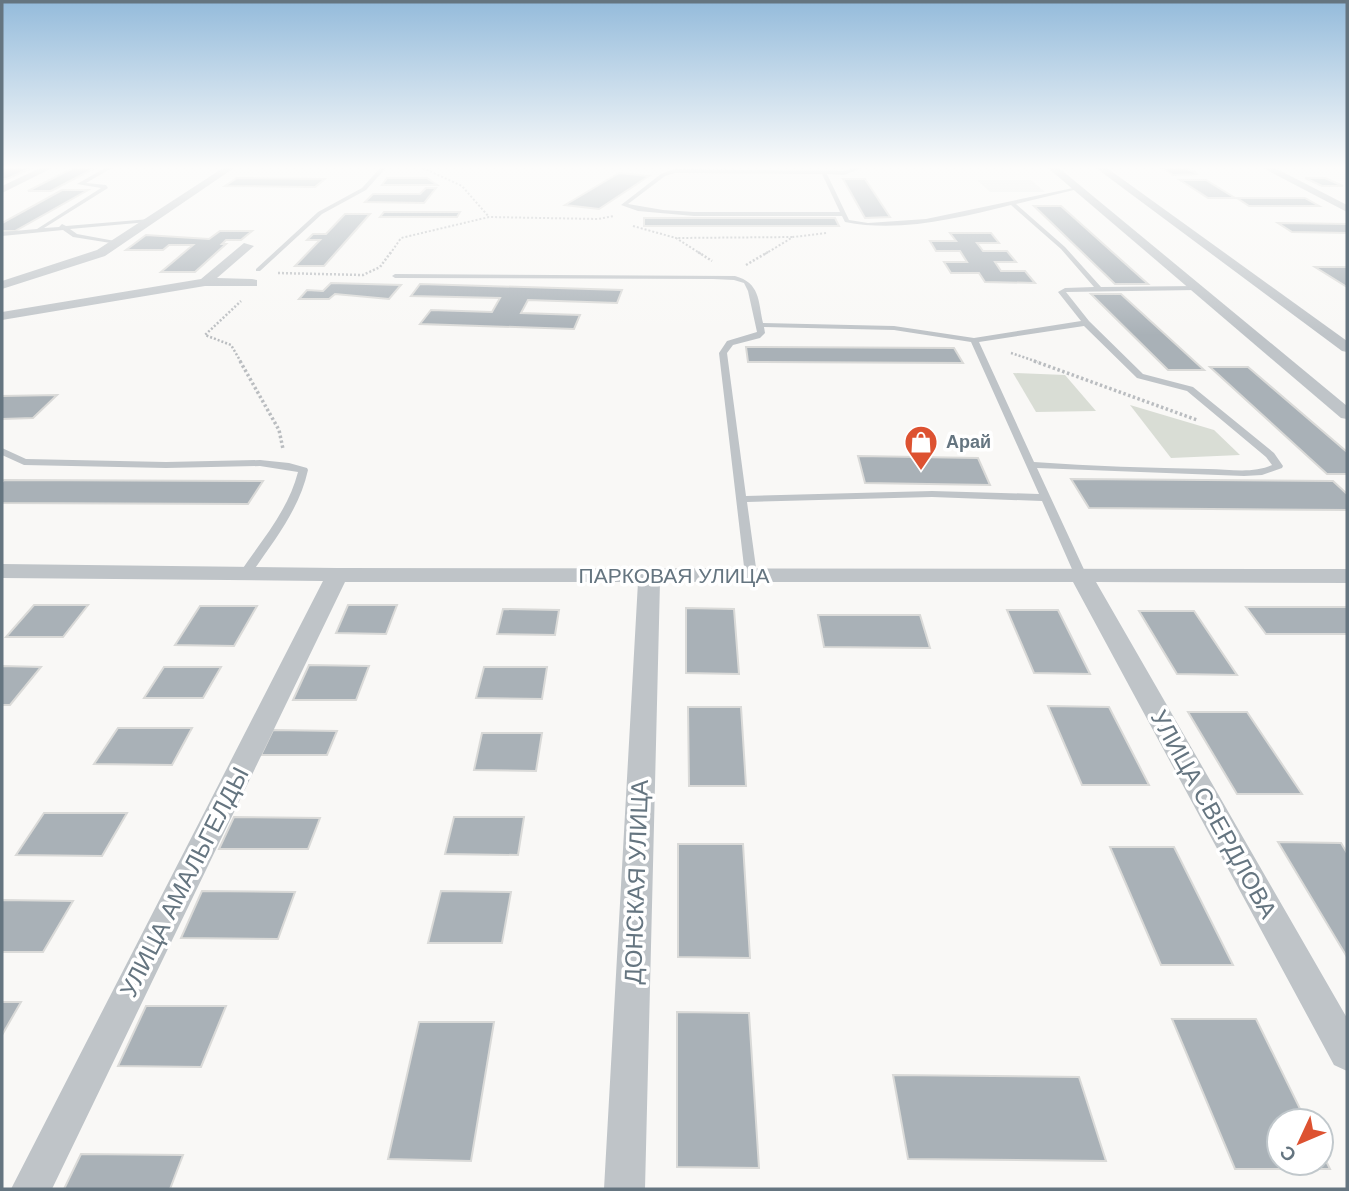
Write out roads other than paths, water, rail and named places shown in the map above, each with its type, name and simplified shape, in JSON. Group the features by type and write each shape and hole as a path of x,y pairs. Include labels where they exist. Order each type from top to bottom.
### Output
{"street":[{"path":"2,285 101,253 143,224"},
{"path":"1119,224 1347,414"},
{"path":"1177,224 1347,348"},
{"path":"205,282 248,246"},
{"path":"2,316 205,282 252,283"},
{"name":"ПАРКОВАЯ УЛИЦА","path":"5,575 1347,576"},
{"name":"УЛИЦА АМАЛЬГЕЛДЫ","path":"31,1189 337,575"},
{"name":"ДОНСКАЯ УЛИЦА","path":"624,1189 649,575"},
{"name":"УЛИЦА СВЕРДЛОВА","path":"1081,576 1347,1053"}],"lane":[{"path":"37,230 47,224"},
{"path":"2,234 97,224"},
{"path":"258,270 308,224"},
{"path":"875,224 894,224"},
{"path":"1035,224 1063,248 1099,289"},
{"path":"62,226 75,236 116,243"},
{"path":"395,276 733,276 747,282 752,291 761,332 757,336 730,343 723,354 751,575"},
{"path":"1031,465 1112,472 1222,472 1272,469 1278,466 1270,455 1190,389 1140,376 1086,323 1062,292 1076,289 1196,288"},
{"path":"759,325 900,327 938,332 975,342 1086,323"},
{"path":"975,342 1081,576"},
{"path":"2,451 24,462 285,464 303,470 301,486 245,574"},
{"path":"741,499 900,494 989,494 1046,498"}],"place":[{"name":"Арай","path":"921,472"}]}
